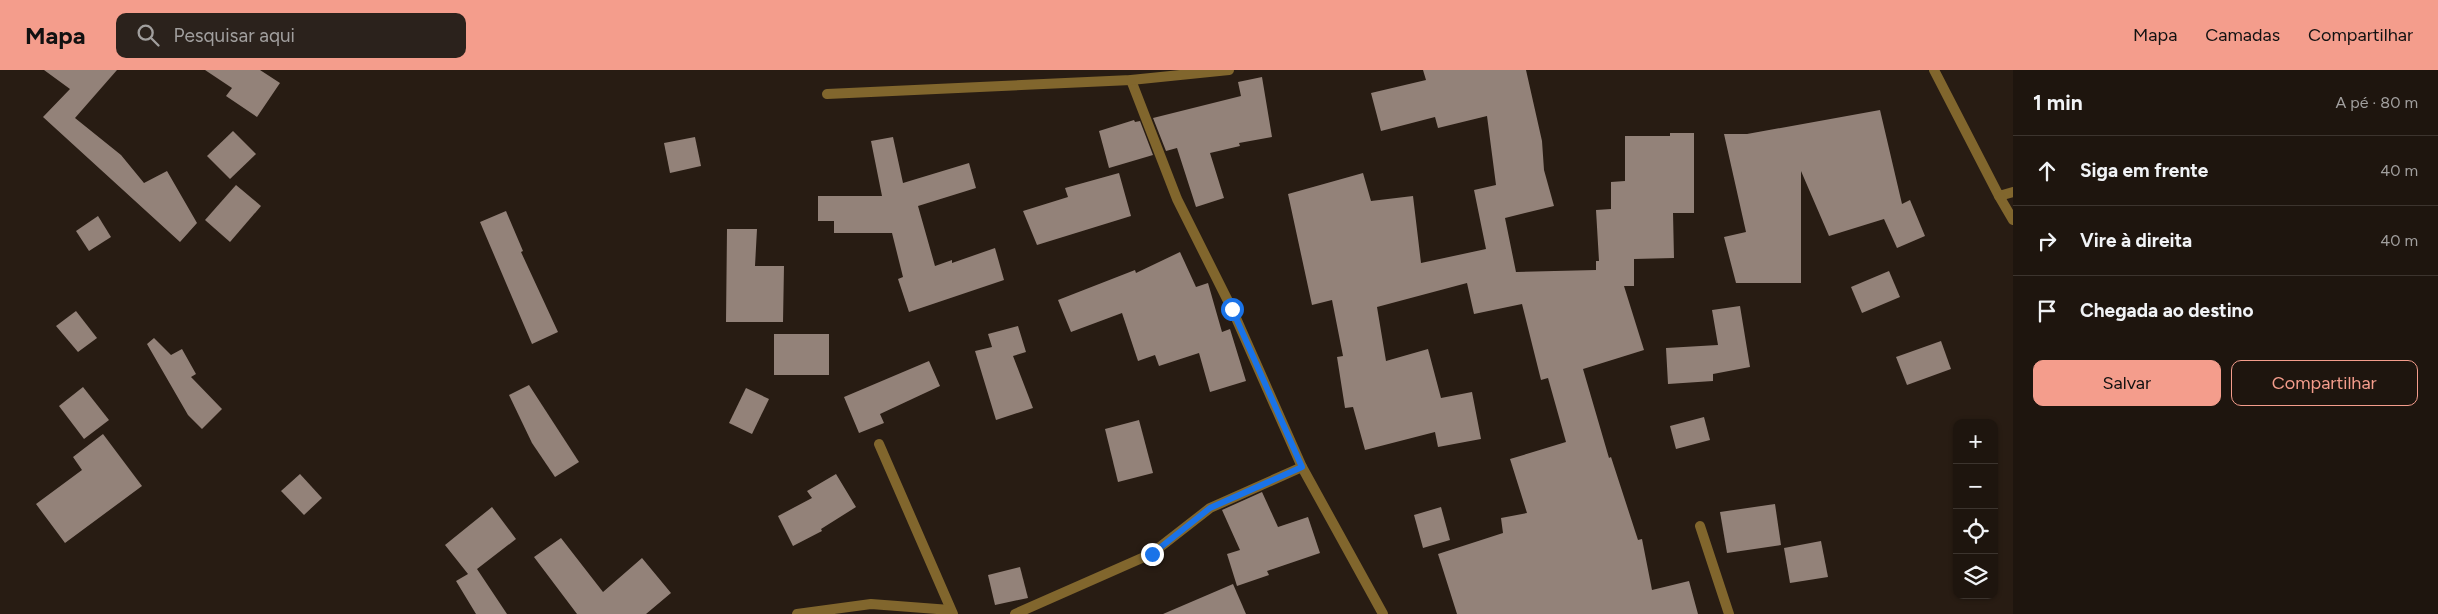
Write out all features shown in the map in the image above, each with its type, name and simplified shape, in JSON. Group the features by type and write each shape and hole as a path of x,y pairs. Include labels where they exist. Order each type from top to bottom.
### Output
{"street":[{"path":"827,94 1131,80 1229,70"},
{"path":"1934,70 2013,220"},
{"path":"1131,80 1177,199 1232,309 1302,467 1383,614"},
{"path":"1999,196 2013,192"},
{"path":"796,614 871,604 951,612 879,444"},
{"path":"1015,614 1152,554 1210,508 1302,467"},
{"path":"1700,526 1729,614"}],"building":[{"path":"44,70 117,70 75,118 121,155 144,183 167,171 197,223 180,242 43,117 70,89"},
{"path":"205,70 260,70 280,83 257,117 226,96 232,88"},
{"path":"1423,70 1526,70 1542,141 1544,170 1554,206 1505,218 1516,272 1596,270 1596,261 1599,261 1596,210 1611,209 1611,182 1625,181 1625,136 1670,136 1670,133 1694,133 1694,213 1673,213 1674,258 1634,259 1634,286 1624,286 1644,350 1583,369 1609,458 1611,457 1638,540 1642,539 1652,590 1689,581 1698,614 1457,614 1438,554 1503,533 1501,518 1527,513 1510,459 1566,442 1548,378 1541,380 1522,304 1474,314 1467,283 1377,307 1386,361 1428,349 1441,398 1472,392 1481,439 1438,447 1435,432 1365,450 1353,407 1345,408 1337,357 1343,356 1332,300 1312,305 1288,194 1363,173 1371,201 1413,196 1421,263 1486,249 1474,190 1496,185 1487,116 1438,128 1435,117 1381,131 1371,93 1426,80"},
{"path":"1262,77 1272,137 1239,143 1240,146 1210,153 1224,198 1196,207 1177,148 1166,151 1153,118 1241,96 1238,82"},
{"path":"1880,110 1902,204 1910,200 1925,236 1897,248 1884,219 1829,236 1801,171 1801,283 1736,283 1724,237 1746,232 1724,134 1747,134"},
{"path":"1134,120 1135,122 1140,121 1153,155 1109,168 1099,131"},
{"path":"233,131 256,154 230,179 207,156"},
{"path":"695,137 701,166 670,173 664,143"},
{"path":"893,137 903,183 969,163 976,188 918,206 935,266 952,260 952,263 995,248 1004,280 909,312 898,279 903,277 892,233 834,233 834,221 818,221 818,196 882,196 871,141"},
{"path":"1119,173 1131,216 1037,245 1023,211 1068,197 1065,188"},
{"path":"236,185 261,206 230,242 205,220"},
{"path":"506,211 523,251 521,252 558,332 532,344 480,222"},
{"path":"98,216 111,237 89,251 76,231"},
{"path":"727,229 757,229 755,266 784,266 783,322 726,322"},
{"path":"1180,252 1196,287 1208,283 1222,332 1230,329 1246,381 1210,392 1199,353 1159,366 1155,355 1138,361 1122,313 1071,332 1058,300 1135,270 1136,273"},
{"path":"1889,271 1900,297 1862,313 1851,287"},
{"path":"1740,306 1750,367 1713,374 1713,381 1668,384 1666,348 1718,345 1712,310"},
{"path":"76,311 97,338 78,352 56,326"},
{"path":"1018,326 1026,352 1013,356 1033,408 996,420 975,351 992,347 988,334"},
{"path":"774,334 829,334 829,375 774,375"},
{"path":"154,338 171,355 182,349 196,374 191,377 222,409 202,429 188,415 147,344"},
{"path":"1941,341 1951,369 1907,385 1896,357"},
{"path":"929,361 940,386 880,414 884,423 859,433 844,397"},
{"path":"529,385 579,462 555,477 532,443 509,395"},
{"path":"83,387 109,420 84,439 59,406"},
{"path":"746,388 769,399 752,434 729,423"},
{"path":"1704,417 1710,440 1676,449 1670,426"},
{"path":"1139,420 1153,473 1118,482 1105,429"},
{"path":"103,434 142,486 65,543 36,504 82,470 73,457"},
{"path":"300,474 322,498 304,515 281,491"},
{"path":"836,474 856,507 821,529 822,531 793,546 778,516 812,498 807,491"},
{"path":"1262,492 1278,527 1308,517 1320,553 1267,571 1269,575 1237,586 1227,554 1240,550 1222,510"},
{"path":"1775,504 1781,545 1727,553 1720,512"},
{"path":"492,507 516,539 477,569 507,614 476,614 456,581 468,574 445,545"},
{"path":"1441,507 1450,540 1423,548 1414,515"},
{"path":"561,538 603,592 642,558 671,593 646,614 577,614 534,557"},
{"path":"1821,541 1828,577 1790,583 1784,548"},
{"path":"1020,567 1028,598 995,605 988,575"},
{"path":"1233,584 1246,614 1163,614"}],"route":[{"path":"1152,554 1210,508 1302,467 1232,309"}]}
